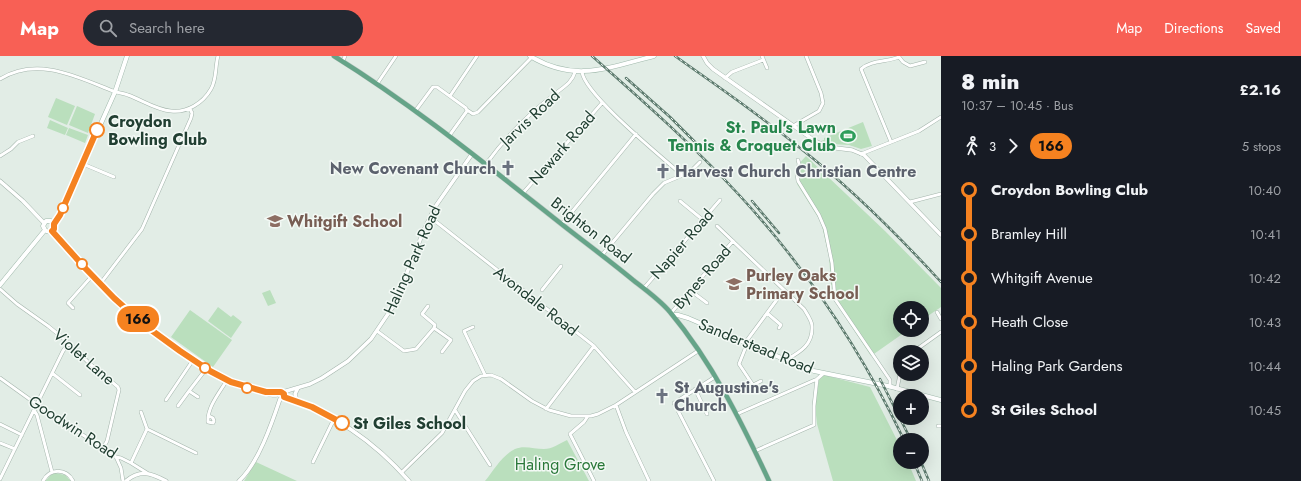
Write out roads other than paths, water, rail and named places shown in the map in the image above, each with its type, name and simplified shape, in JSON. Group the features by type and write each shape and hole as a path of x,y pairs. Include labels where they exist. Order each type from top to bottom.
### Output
{"main road":[{"path":"45,230 50,232 54,229 54,224 60,215 115,92 127,56"},
{"name":"Brighton Road","path":"334,56 416,110 644,288 672,314 715,377 737,414 769,481"},
{"path":"531,57 552,66 575,72 582,72 603,69 636,58 654,56"},
{"path":"45,230 43,226 44,223 48,221 54,224"},
{"path":"0,285 45,230"},
{"name":"Sanderstead Road","path":"672,314 688,318 800,366 824,373 897,389"},
{"name":"Sanderstead Road","path":"678,323 688,318"},
{"name":"Sanderstead Road","path":"929,397 941,400"}],"street":[{"path":"0,79 9,74 22,70 45,70 75,76 164,110 176,111 190,109 212,88 218,56"},
{"path":"343,61 345,56"},
{"path":"377,84 396,56"},
{"path":"450,96 477,56"},
{"path":"703,56 709,66 793,126 824,145 835,148 850,149 861,154 941,235"},
{"path":"793,126 819,111 823,103 821,93 806,56"},
{"path":"891,142 861,69 879,61 888,61 899,56 905,64 912,66 917,63 925,62"},
{"path":"416,110 433,87 437,87 473,114 478,112 531,57"},
{"path":"725,78 732,72 763,58 767,68"},
{"name":"Jarvis Road","path":"486,164 499,146 520,124 553,94 571,81 575,72"},
{"path":"582,72 584,80 602,103 682,175"},
{"name":"Newark Road","path":"523,193 602,103"},
{"path":"100,284 142,229 191,118 192,113 190,109"},
{"path":"449,136 468,110"},
{"path":"861,154 919,131 941,117"},
{"path":"562,224 636,134"},
{"path":"0,156 11,149 18,142 33,136"},
{"name":"Haling Park Road","path":"282,396 322,378 339,368 360,351 377,331 394,305 437,203 472,154"},
{"path":"798,160 798,181 819,215 825,229 832,263 835,299 890,380 890,387"},
{"path":"602,255 652,194 664,183 690,172 700,162"},
{"path":"83,164 114,177"},
{"path":"0,181 23,201 44,223"},
{"path":"910,202 941,194"},
{"name":"Napier Road","path":"644,288 720,200"},
{"path":"680,201 703,220"},
{"name":"Avondale Road","path":"430,217 594,346 635,392"},
{"name":"Bynes Road","path":"717,226 804,309 812,325 810,342 801,352 786,360"},
{"path":"52,231 92,276 143,324 193,360 227,380 266,392 269,395 277,394 297,401 334,419 382,452 409,481"},
{"name":"Bynes Road","path":"672,314 733,241"},
{"path":"542,290 561,266"},
{"path":"73,308 68,303 92,276"},
{"name":"Violet Lane","path":"0,289 69,343 90,364 118,387 119,390 107,441 103,448"},
{"path":"761,382 753,385 739,364 746,343 784,290"},
{"path":"691,291 706,303"},
{"path":"428,306 422,314 435,325 434,328 450,340 442,352"},
{"path":"937,312 941,319"},
{"path":"767,313 781,325 779,328"},
{"path":"473,327 464,331 485,375"},
{"path":"377,331 404,351 416,349 434,328"},
{"path":"923,345 941,332"},
{"path":"0,479 36,404 64,349 69,343"},
{"path":"546,408 594,346"},
{"path":"402,472 442,433 463,394 470,384 479,377 485,375 494,376 501,379 530,400 546,408 571,416 588,416 598,414 616,405 698,351"},
{"path":"166,400 193,360"},
{"path":"178,406 206,369"},
{"path":"52,373 80,395"},
{"path":"737,414 817,379 824,373"},
{"path":"714,481 674,403 715,377"},
{"name":"Goodwin Road","path":"0,378 59,420 116,457 131,463 147,473"},
{"path":"755,451 814,425 814,406 817,379"},
{"path":"209,416 214,401 227,380"},
{"path":"897,389 899,381"},
{"path":"297,401 295,394 298,388"},
{"path":"695,389 707,414"},
{"path":"188,391 198,396"},
{"path":"277,394 282,396"},
{"path":"239,481 248,472 259,451 282,396"},
{"path":"616,405 626,432 649,481"},
{"path":"34,410 52,472"},
{"path":"455,410 490,465"},
{"path":"141,412 147,429 196,453"},
{"path":"588,416 582,424 570,434 594,481"},
{"path":"313,462 334,419"},
{"path":"0,424 22,434"},
{"path":"131,463 147,429"},
{"path":"0,443 15,449"},
{"path":"116,457 121,468 124,481 136,475 147,473 153,474 166,481"},
{"path":"43,481 47,475 52,472 63,472 68,474 73,481"}],"railway":[{"path":"592,56 705,160 741,197 788,253 832,312 870,375 901,433"},
{"path":"675,56 754,112 819,163 908,246 941,282"},
{"path":"626,78 670,117 699,146"},
{"path":"752,201 779,233"},
{"path":"880,379 907,433"},
{"path":"917,469 922,481"},
{"path":"924,469 929,481"}],"place":[{"name":"Croydon Bowling Club","path":"97,130"},
{"name":"St. Paul's Lawn Tennis & Croquet Club","path":"848,136"},
{"name":"New Covenant Church","path":"508,168"},
{"name":"Harvest Church Christian Centre","path":"663,171"},
{"name":"Whitgift School","path":"275,221"},
{"name":"Purley Oaks Primary School","path":"734,284"},
{"name":"St Augustine's Church","path":"662,396"},
{"name":"St Giles School","path":"342,423"}],"park label":[{"name":"Haling Grove","path":"560,464"}]}
